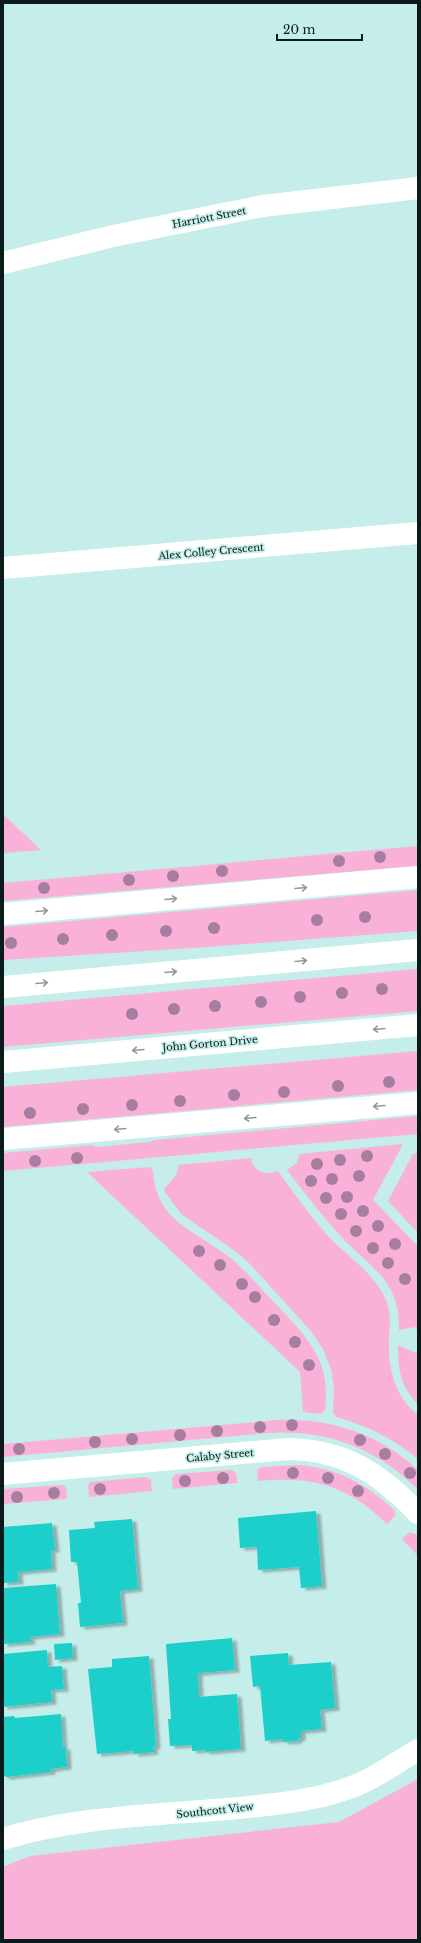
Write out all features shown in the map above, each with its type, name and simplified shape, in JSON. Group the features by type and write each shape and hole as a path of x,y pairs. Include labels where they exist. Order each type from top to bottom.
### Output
{"street":[{"name":"Harriott Street","path":"3,263 113,236 263,206 418,188"},
{"name":"Alex Colley Crescent","path":"3,568 418,533"},
{"path":"3,914 418,877"},
{"path":"3,987 418,950"},
{"name":"John Gorton Drive","path":"3,1062 418,1025"},
{"path":"3,1139 418,1103"},
{"name":"Calaby Street","path":"3,1474 288,1449 302,1450 333,1455 367,1469 397,1492 418,1513"},
{"name":"Southcott View","path":"3,1839 36,1830 74,1823 268,1805 319,1797 362,1782 418,1750"}],"shaded area":[{"path":"3,814 41,850 3,853"},
{"path":"418,846 418,866 3,901 3,883"},
{"path":"418,890 418,931 208,947 3,960 3,927"},
{"path":"418,969 418,1011 3,1047 3,1006"},
{"path":"418,1051 418,1090 3,1127 3,1087"},
{"path":"418,1116 418,1134 3,1171 3,1153 92,1145 96,1147 150,1142 155,1140"},
{"path":"403,1144 373,1200 418,1246 418,1332 415,1327 399,1330 398,1312 394,1297 388,1284 330,1224 287,1170 297,1163 299,1154"},
{"path":"418,1153 418,1233 388,1201 413,1154"},
{"path":"251,1158 254,1167 261,1172 269,1173 278,1171 321,1228 368,1273 381,1290 388,1304 390,1322 389,1347 391,1369 394,1380 403,1399 418,1415 418,1459 389,1439 358,1424 336,1417 333,1413 334,1389 331,1369 323,1349 310,1330 250,1264 235,1251 181,1214 165,1192 164,1189 176,1175 179,1165"},
{"path":"149,1167 153,1170 156,1188 161,1202 169,1213 179,1223 229,1257 249,1275 309,1342 319,1360 325,1378 325,1411 320,1414 303,1412 300,1372 87,1172"},
{"path":"398,1345 418,1354 418,1404 407,1391 401,1377"},
{"path":"278,1420 298,1420 335,1425 371,1438 403,1457 418,1470 418,1490 402,1475 368,1452 330,1438 310,1434 268,1433 3,1457 3,1444"},
{"path":"297,1465 311,1466 338,1473 362,1485 395,1511 395,1516 387,1524 358,1500 328,1486 296,1480 258,1481 257,1470 261,1467"},
{"path":"232,1470 236,1473 237,1483 173,1489 172,1478 176,1474"},
{"path":"146,1477 151,1480 152,1491 89,1497 88,1486 90,1482"},
{"path":"63,1485 66,1488 67,1499 3,1504 3,1489"},
{"path":"410,1532 418,1535 418,1556 402,1539"},
{"path":"418,1779 418,1940 3,1940 3,1867 30,1856 339,1822"}],"building":[{"path":"316,1511 322,1586 301,1588 299,1567 258,1570 257,1547 240,1548 238,1518"},
{"path":"132,1519 138,1589 120,1591 123,1623 80,1627 78,1603 81,1603 77,1562 71,1562 69,1530 95,1528 94,1522"},
{"path":"52,1523 55,1550 51,1550 52,1569 18,1572 19,1582 3,1583 3,1527"},
{"path":"56,1584 60,1634 30,1637 31,1642 3,1644 3,1588"},
{"path":"232,1638 235,1670 198,1673 199,1697 237,1694 241,1749 205,1752 205,1750 192,1751 192,1745 170,1746 168,1719 171,1719 166,1644"},
{"path":"72,1643 73,1658 55,1660 54,1644"},
{"path":"47,1650 48,1667 62,1666 64,1689 51,1690 52,1702 3,1707 3,1654"},
{"path":"288,1653 289,1665 331,1662 335,1708 320,1710 322,1729 301,1731 301,1738 297,1739 298,1741 283,1742 283,1739 265,1741 260,1686 253,1687 250,1656"},
{"path":"149,1656 156,1746 153,1747 154,1752 134,1754 134,1751 97,1754 88,1669 112,1667 112,1659"},
{"path":"61,1714 63,1748 66,1747 67,1767 51,1769 51,1772 6,1777 3,1775 3,1717 14,1716 15,1718"}]}
